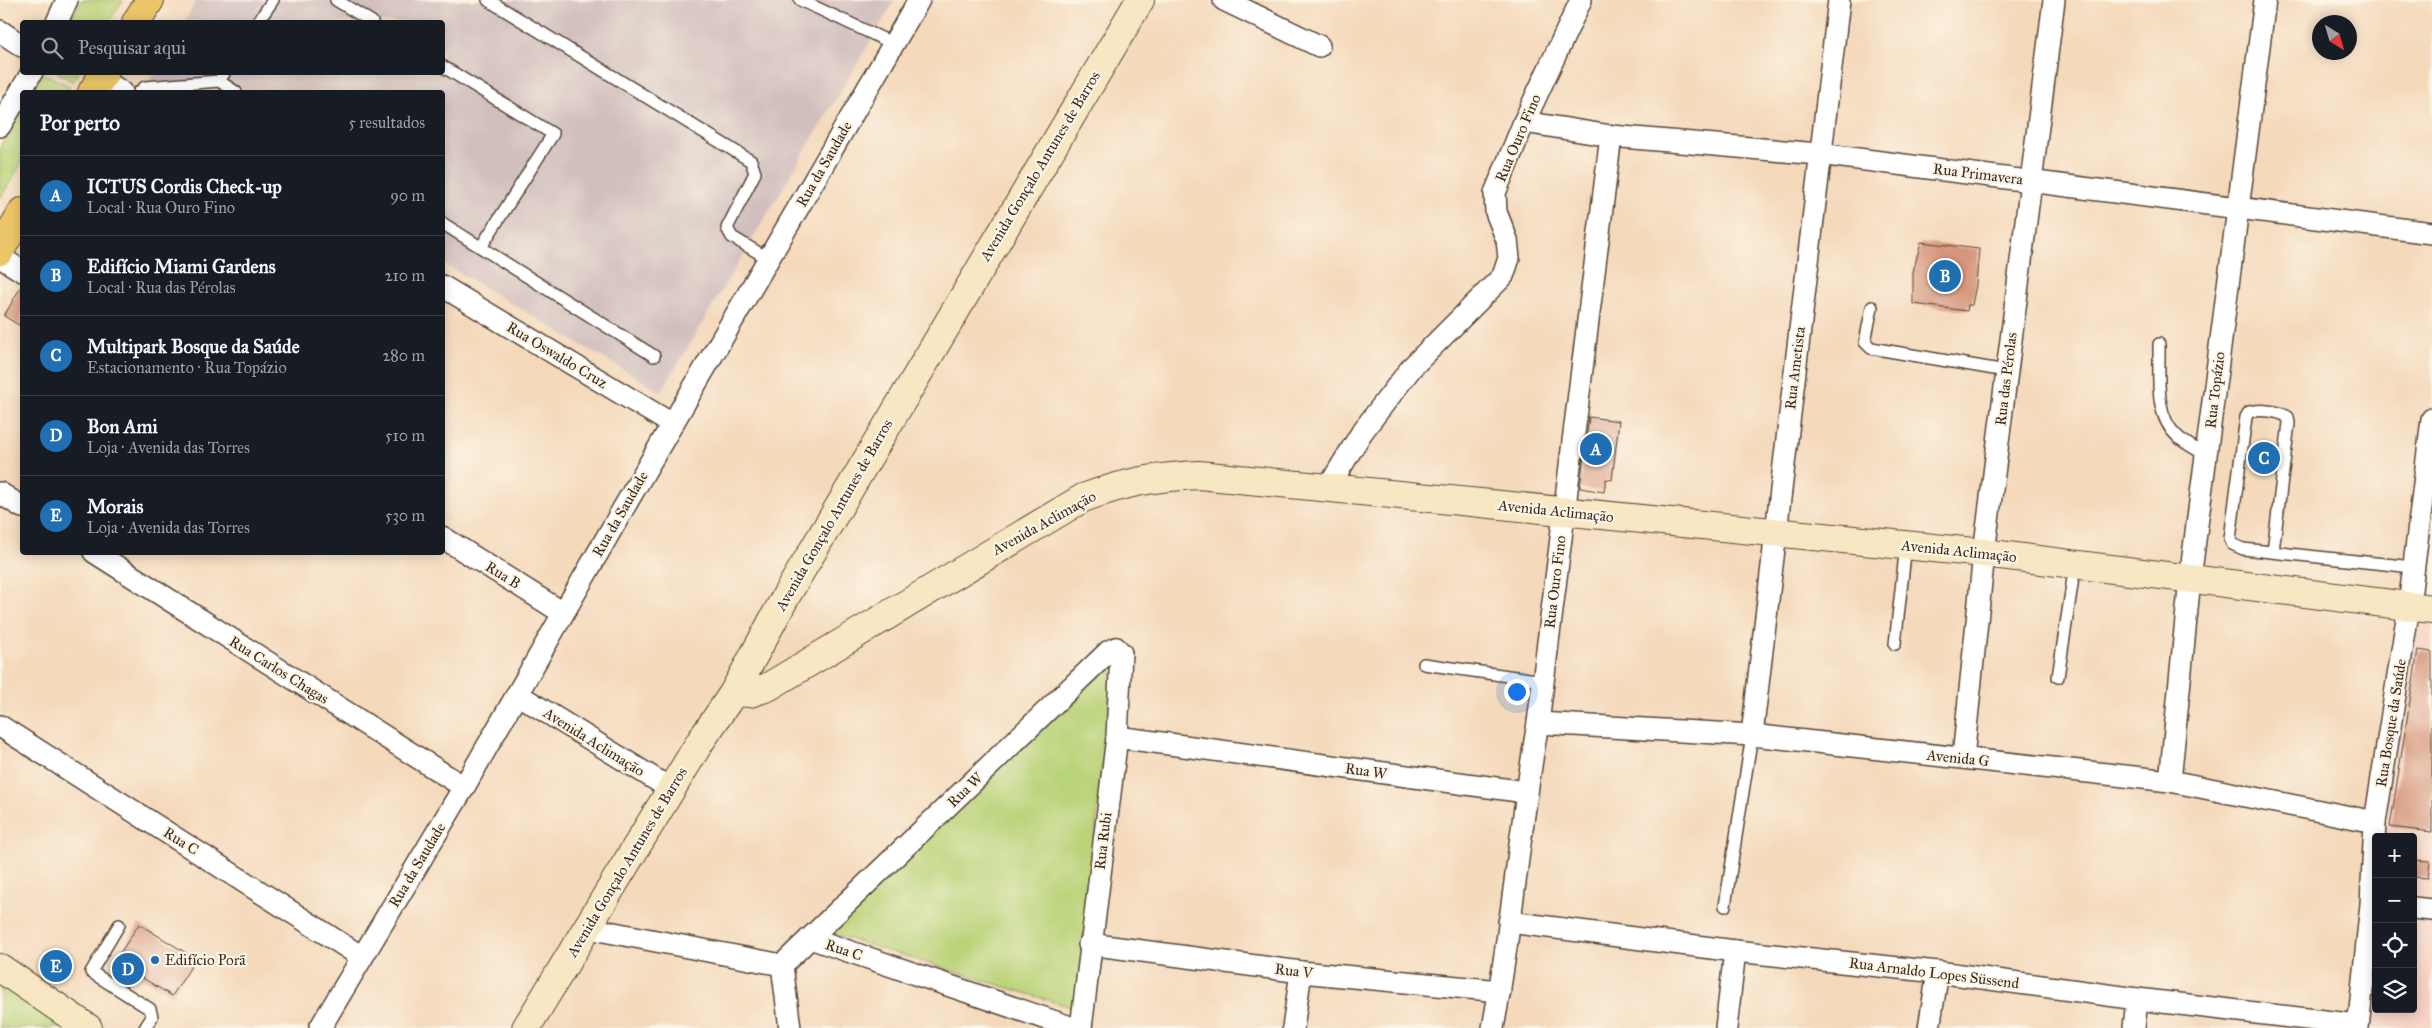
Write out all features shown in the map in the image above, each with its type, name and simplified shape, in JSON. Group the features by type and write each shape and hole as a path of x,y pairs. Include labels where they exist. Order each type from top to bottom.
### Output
{"main road":[{"path":"137,20 150,0"},
{"path":"0,251 20,216"}],"street":[{"path":"58,20 68,0"},
{"name":"Rua da Saudade","path":"320,1028 464,787 672,424 919,0"},
{"name":"Avenida Gonçalo Antunes de Barros","path":"526,1028 671,789 734,692 786,596 1140,0"},
{"path":"1224,0 1319,46"},
{"name":"Rua Ouro Fino","path":"1328,488 1362,432 1412,366 1503,276 1508,258 1507,240 1496,212 1495,193 1524,122 1581,0"},
{"name":"Rua Ametista","path":"1752,735 1819,154 1839,0"},
{"name":"Rua das Pérolas","path":"1963,758 1984,554 2054,0"},
{"name":"Rua Topázio","path":"2170,781 2190,579 2264,0"},
{"path":"0,31 20,45"},
{"path":"21,90 30,75"},
{"path":"0,126 20,92"},
{"name":"Rua Primavera","path":"1524,122 1611,136 1819,154 2432,233"},
{"name":"Rua Ouro Fino","path":"1493,1028 1500,991 1526,792 1538,723 1611,136"},
{"path":"0,257 20,270"},
{"name":"Rua Oswaldo Cruz","path":"445,288 672,424"},
{"name":"Rua Bosque da Saúde","path":"2374,878 2375,822 2420,608 2414,566 2432,419"},
{"name":"Avenida Aclimação","path":"734,692 750,693 768,688 1083,498 1124,483 1160,477 1199,475 1906,545 2420,608"},
{"path":"0,492 20,506"},
{"name":"Rua B","path":"445,539 563,614"},
{"name":"Rua Carlos Chagas","path":"99,555 464,787"},
{"name":"Rua W","path":"810,938 1109,651 1116,648 1121,653"},
{"name":"Rua Rubi","path":"1081,1028 1117,737 1121,653"},
{"name":"Avenida Aclimação","path":"517,694 671,789"},
{"name":"Avenida G","path":"1538,723 1752,735 2170,781 2375,822"},
{"name":"Rua C","path":"0,726 362,957"},
{"name":"Rua W","path":"1117,737 1526,792"},
{"path":"2417,908 2432,910"},
{"name":"Rua Bosque da Saúde","path":"2358,1027 2372,912"},
{"name":"Rua Arnaldo Lopes Süssend","path":"1509,922 1735,951 1938,972 2358,1027"},
{"path":"588,928 782,965 790,1028"},
{"name":"Rua C","path":"782,965 810,938 1030,1020 1073,1028"},
{"name":"Rua V","path":"1090,944 1302,972 1500,991"},
{"path":"1726,1028 1735,951"},
{"path":"0,968 88,1028"},
{"path":"1293,1028 1302,972"},
{"path":"1929,1028 1938,972"},
{"path":"2134,1028 2137,999"}],"lane":[{"path":"259,20 273,0"},
{"path":"336,0 369,20"},
{"path":"488,0 751,161 755,173 728,228 732,237 769,259"},
{"path":"800,0 894,44"},
{"path":"445,68 553,134 481,247"},
{"path":"141,90 145,87 222,77 234,90"},
{"path":"445,225 654,356"},
{"path":"1872,307 1865,342 1871,348 2006,371"},
{"path":"2159,344 2161,407 2167,426 2178,438 2206,455"},
{"path":"2273,551 2289,423 2288,417 2284,415 2255,410 2249,412 2246,417 2230,539 2232,544 2243,549 2414,566"},
{"path":"1895,644 1906,545"},
{"path":"2058,677 2075,565"},
{"path":"1424,664 1543,682"},
{"path":"1724,906 1752,735"},
{"path":"119,925 91,972 150,1009 152,1017 145,1028"}],"shaded area":[{"path":"197,0 895,0 661,392 445,264 445,90 150,90 145,87 153,75 445,75 445,20 185,20"},
{"path":"2410,628 2432,630 2432,896 2417,894 2417,833 2385,833"},
{"path":"2417,917 2432,919 2432,1028 2364,1028 2372,963 2372,1013 2417,1013"}],"green space":[{"path":"81,0 123,0 110,20 70,20"},
{"path":"41,75 46,75 70,86 67,90 33,90"},
{"path":"61,75 78,75 73,82"},
{"path":"20,113 20,165 0,199 0,147"},
{"path":"1114,655 1077,1009 827,932"},
{"path":"0,984 69,1028 0,1028"}],"building":[{"path":"1921,242 1979,249 1976,285 1972,305 1968,305 1967,311 1913,304 1913,272"},
{"path":"20,288 20,326 4,316"},
{"path":"1589,417 1619,421 1612,480 1606,479 1604,492 1580,488"},
{"path":"2418,650 2432,652 2432,832 2390,827"},
{"path":"2417,860 2430,861 2428,878 2417,877"},
{"name":"Edifício Porã","path":"139,924 196,959 172,996 115,961"}],"place":[{"name":"Edifício Miami Gardens","path":"1945,276"},
{"name":"ICTUS Cordis Check-up","path":"1596,449"},
{"name":"Multipark Bosque da Saúde","path":"2264,458"},
{"name":"Edifício Porã","path":"155,960"},
{"name":"Morais","path":"56,966"},
{"name":"Bon Ami","path":"128,969"}]}
